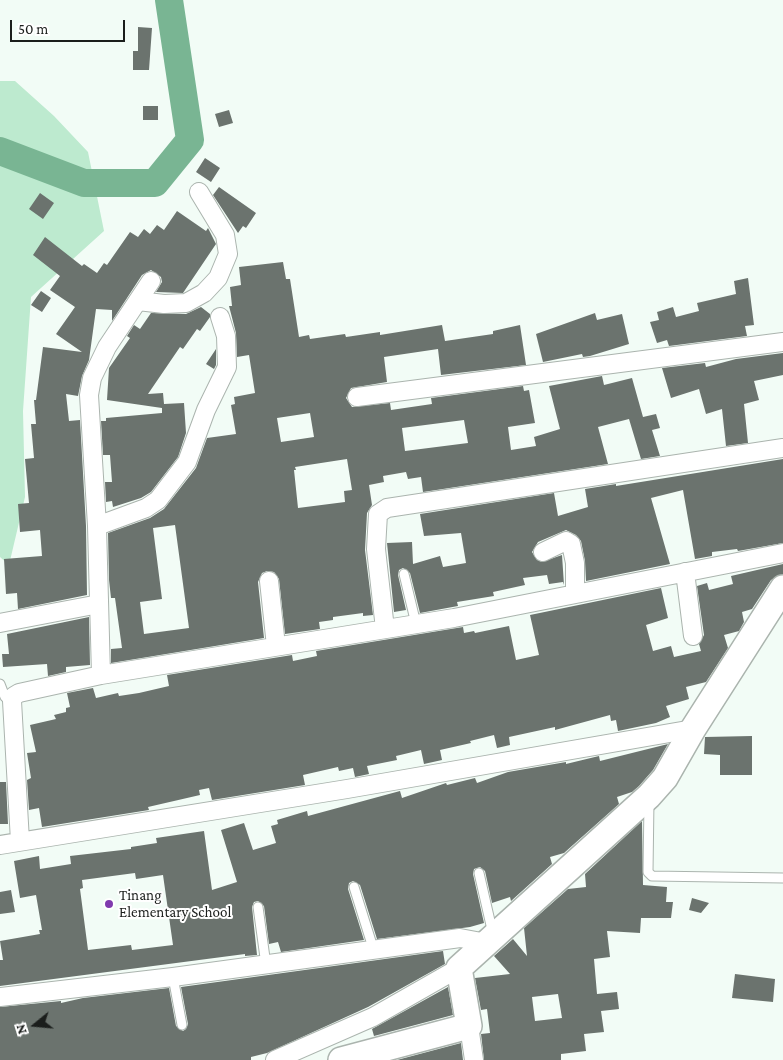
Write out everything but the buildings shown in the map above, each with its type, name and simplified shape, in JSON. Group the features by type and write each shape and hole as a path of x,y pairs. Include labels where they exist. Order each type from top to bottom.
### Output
{"street":[{"path":"138,301 164,304 186,303 204,293 218,278 228,254 225,236 199,192"},
{"path":"101,675 97,526 90,419 92,378 107,347 151,281"},
{"path":"97,526 146,508 158,500 187,462 206,410 227,367 226,336 220,317"},
{"path":"356,397 783,342"},
{"path":"385,629 376,548 378,514 387,508 783,448"},
{"path":"543,552 566,541 571,544 576,562 575,594"},
{"path":"20,841 12,701 14,696 101,675 416,624 783,553"},
{"path":"685,572 693,636"},
{"path":"269,581 276,646"},
{"path":"275,1060 374,1017 459,968 649,796 665,778 692,728 779,601"},
{"path":"0,623 98,604"},
{"path":"0,845 347,789 692,728"},
{"path":"0,996 173,977 460,938 490,940"},
{"path":"459,968 474,1060"},
{"path":"341,1060 469,1026"}],"lane":[{"path":"404,574 416,624"},
{"path":"0,684 5,697 12,701"},
{"path":"649,796 648,872 652,876 783,878"},
{"path":"480,874 490,940"},
{"path":"354,886 374,950"},
{"path":"258,907 266,965"},
{"path":"173,977 182,1025"}],"green space":[{"path":"0,81 15,81 54,116 88,152 104,231 31,297 23,411 25,497 9,565 0,557"}],"waterway":[{"path":"0,151 84,183 155,183 190,140 169,0"}],"place":[{"name":"Tinang Elementary School","path":"109,904"}]}
